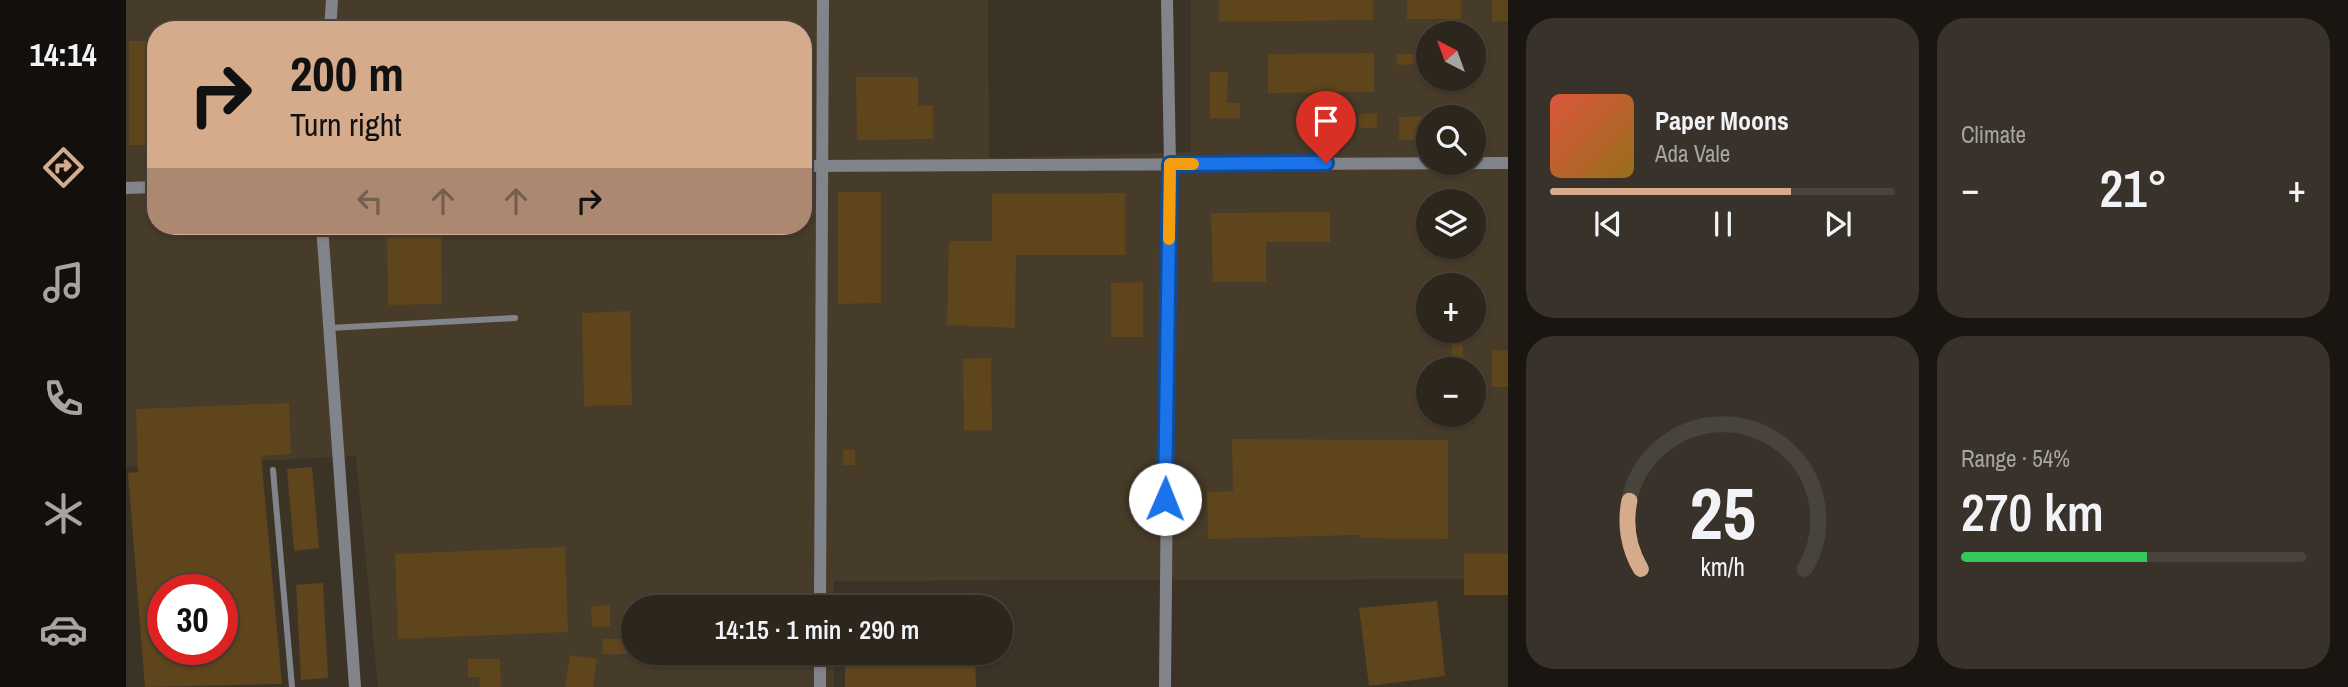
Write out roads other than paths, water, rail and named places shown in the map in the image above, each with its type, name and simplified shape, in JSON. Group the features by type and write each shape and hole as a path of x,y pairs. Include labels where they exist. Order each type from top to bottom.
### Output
{"street":[{"path":"331,21 332,0"},
{"path":"820,595 823,0"},
{"path":"1166,687 1170,164 1167,0"},
{"path":"812,166 1508,163"},
{"path":"126,188 147,187"},
{"path":"323,235 355,687"},
{"path":"820,665 820,687"}],"lane":[{"path":"328,328 515,318"},
{"path":"273,470 292,687"}]}
